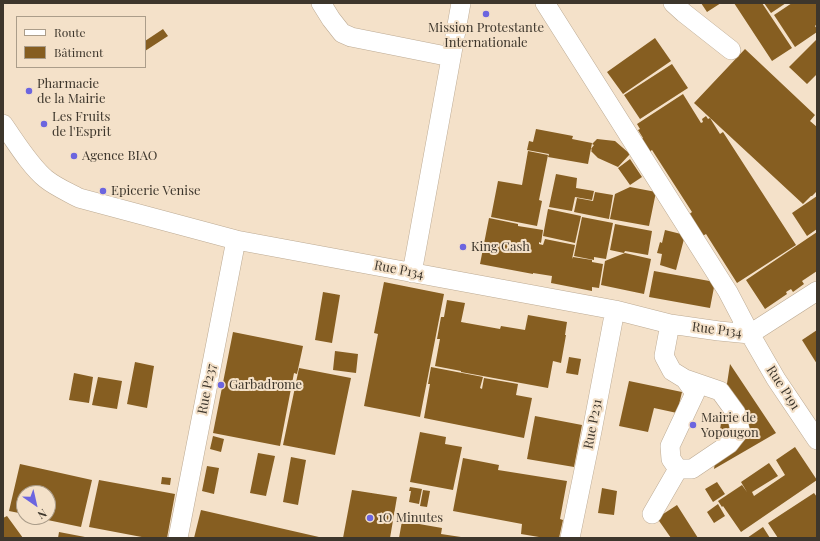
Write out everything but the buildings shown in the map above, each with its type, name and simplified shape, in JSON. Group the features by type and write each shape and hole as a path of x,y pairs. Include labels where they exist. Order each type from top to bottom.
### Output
{"street":[{"path":"321,3 342,33 351,37 451,57"},
{"path":"412,273 460,3"},
{"name":"Rue P191","path":"544,3 728,292 776,379 817,440"},
{"path":"673,3 731,50"},
{"name":"Rue P134","path":"3,124 32,164 46,179 79,198 236,240 615,310 670,324 750,334 817,291"},
{"name":"Rue P237","path":"178,538 236,240"},
{"name":"Rue P231","path":"570,538 591,438 615,310"},
{"path":"670,324 664,356 672,371 685,378 720,391 736,413 740,430 729,444 692,469 678,469"},
{"path":"678,469 671,459 670,446 695,393 685,378"},
{"path":"652,514 678,469"}],"place":[{"name":"Mission Protestante Internationale","path":"486,14"},
{"name":"Pharmacie de la Mairie","path":"29,91"},
{"name":"Les Fruits de l'Esprit","path":"44,124"},
{"name":"Agence BIAO","path":"74,156"},
{"name":"Epicerie Venise","path":"103,191"},
{"name":"King Cash","path":"463,247"},
{"name":"Garbadrome","path":"221,385"},
{"name":"Mairie de Yopougon","path":"693,425"},
{"name":"1O Minutes","path":"370,518"}]}
